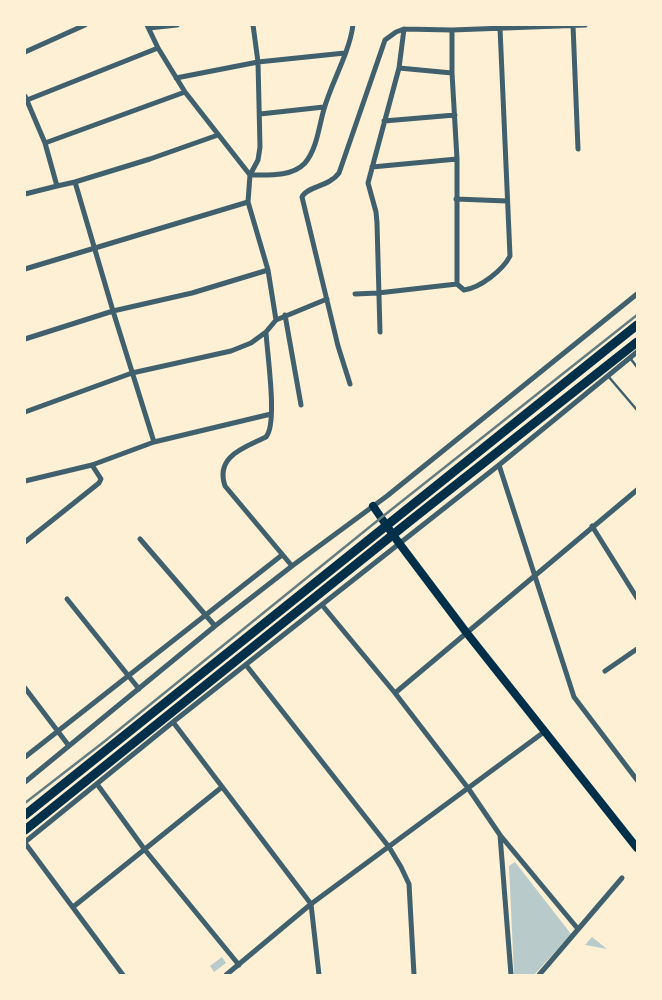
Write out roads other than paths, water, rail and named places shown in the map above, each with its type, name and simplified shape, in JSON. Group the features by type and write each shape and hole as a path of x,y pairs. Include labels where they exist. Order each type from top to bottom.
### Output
{"highway":[{"path":"25,815 637,324"},
{"path":"25,830 410,521 637,342"}],"main road":[{"path":"373,506 466,632 637,848"}],"street":[{"path":"25,52 85,25"},
{"path":"177,25 148,26 158,48 185,92 250,175"},
{"path":"253,25 258,62 260,114 258,160 250,175 248,202 268,270 276,320"},
{"path":"250,175 273,175 294,171 305,163 313,150 324,107 345,53 353,25"},
{"path":"350,384 338,346 302,197 306,191 334,179 338,173 385,40 404,29 452,30 585,25"},
{"path":"573,26 578,149"},
{"path":"354,294 457,284 464,290 473,289 504,266 510,256 500,28"},
{"path":"380,332 376,212 368,183 399,68 404,29"},
{"path":"452,30 457,284"},
{"path":"57,186 45,142 26,98 158,48"},
{"path":"176,78 258,62 345,53"},
{"path":"399,68 452,73"},
{"path":"45,142 185,92"},
{"path":"260,114 324,107"},
{"path":"384,121 454,115"},
{"path":"25,194 75,182 150,159 218,135"},
{"path":"372,167 456,159"},
{"path":"75,182 154,442"},
{"path":"456,199 508,201"},
{"path":"25,269 248,202"},
{"path":"25,339 113,311 192,293 268,270"},
{"path":"25,782 216,626 292,566 387,496 637,294"},
{"path":"25,412 132,373 231,351 251,343 266,332 276,320 285,315 327,299"},
{"path":"285,315 301,405"},
{"path":"266,332 272,425 266,437 231,456 224,464 223,479 225,486 292,566"},
{"path":"123,975 25,842 637,352"},
{"path":"25,481 92,465 154,442 272,414"},
{"path":"25,542 99,484 101,479 92,465"},
{"path":"498,465 574,697 637,780"},
{"path":"395,692 637,490"},
{"path":"592,526 637,598"},
{"path":"140,540 216,626"},
{"path":"25,757 282,555"},
{"path":"67,599 139,688"},
{"path":"322,605 395,692 468,788 500,835 578,929"},
{"path":"605,671 637,649"},
{"path":"246,665 389,847 401,866 409,884 414,975"},
{"path":"25,688 69,746"},
{"path":"173,722 312,904 318,975"},
{"path":"226,975 312,904 544,732"},
{"path":"97,784 145,850 239,965"},
{"path":"73,907 222,787"},
{"path":"500,835 511,975"},
{"path":"539,975 622,878"}],"lane":[{"path":"630,358 637,367"},
{"path":"608,376 637,410"}],"railway":[{"path":"25,803 637,315"}]}
